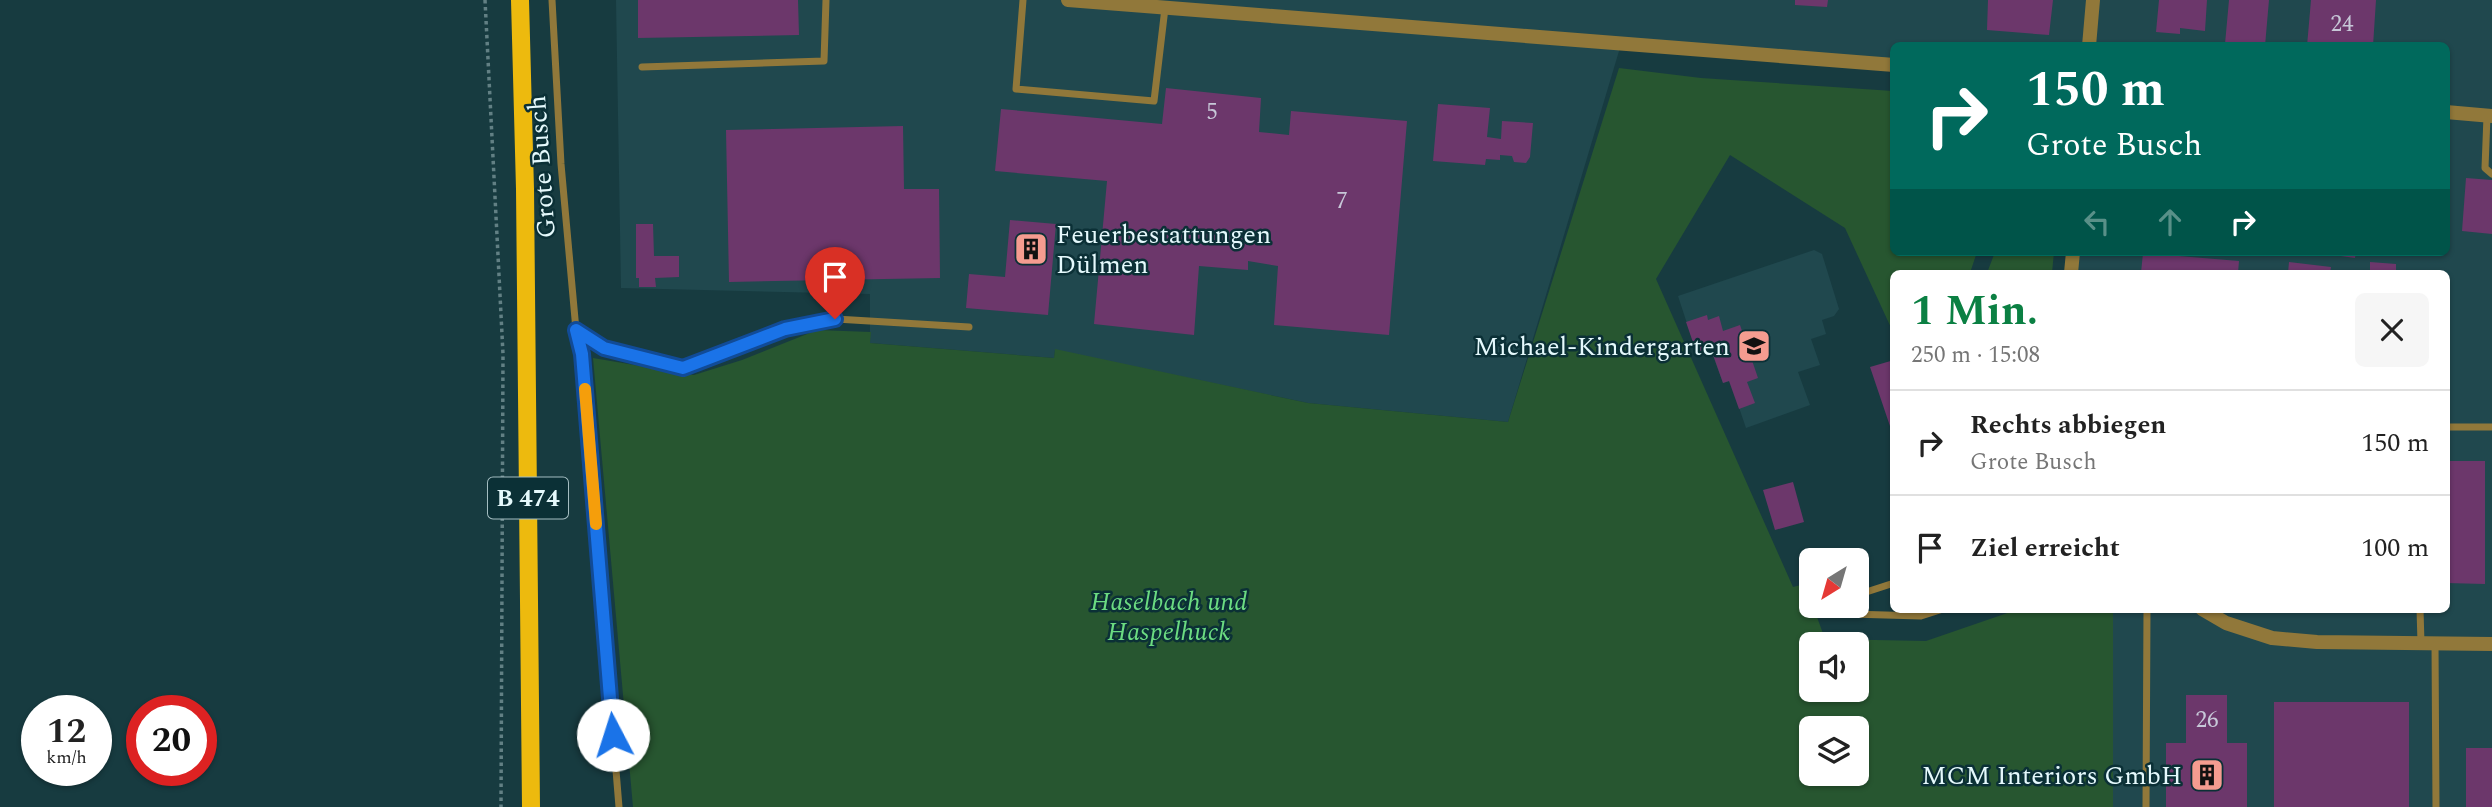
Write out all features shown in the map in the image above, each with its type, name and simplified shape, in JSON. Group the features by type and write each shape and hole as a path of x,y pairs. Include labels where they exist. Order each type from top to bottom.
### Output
{"main road":[{"name":"B 474","path":"520,0 526,189 531,807"}],"street":[{"path":"1068,0 1890,65"},
{"path":"2089,42 2093,0"},
{"path":"2450,113 2489,116"},
{"path":"2209,613 2226,623 2272,638 2492,644"}],"lane":[{"name":"Grote Busch","path":"552,0 561,164 576,330 582,354 619,807"},
{"path":"642,67 824,61 826,0"},
{"path":"1023,0 1016,89 1154,102 1165,7"},
{"path":"2489,116 2485,168 2492,174"},
{"path":"576,330 604,348 683,368 785,329 835,319 969,327"},
{"path":"2450,426 2492,427"},
{"path":"1869,591 1890,584"},
{"path":"1869,614 1921,616 1930,613"},
{"path":"2146,807 2147,613"},
{"path":"2421,613 2428,643 2435,807"}],"path":[{"path":"485,0 503,354 501,807"}],"shaded area":[{"path":"616,0 2492,0 2492,807 2113,807 2113,613 2450,613 2450,270 2071,270 2073,256 2450,256 2450,42 1890,42 1890,65 1622,41 1508,422 1308,403 1055,350 1054,358 870,343 870,294 621,288"},
{"name":"Michael-Kindergarten","path":"1814,250 1822,254 1839,309 1834,316 1822,320 1826,334 1811,339 1820,365 1798,372 1810,405 1746,428 1730,381 1723,383 1712,353 1698,357 1678,296"}],"green space":[{"name":"Haselbach und Haspelhuck","path":"1619,68 1701,78 1890,91 1890,256 1976,256 1971,270 1890,270 1890,326 1845,228 1730,155 1656,279 1793,587 1799,586 1799,618 1817,618 1822,632 1799,632 1799,702 1869,702 1869,640 1926,641 2007,613 2113,613 2113,807 633,807 593,358 694,375 742,360 817,330 871,332 870,343 1054,358 1055,349 1308,403 1508,422"},
{"path":"1993,256 2054,256 2052,270 1988,270"}],"building":[{"path":"638,0 798,0 799,35 638,38"},
{"path":"1795,0 1828,0 1827,7 1795,5"},
{"path":"1988,0 2053,0 2049,35 1987,30"},
{"path":"2159,0 2207,0 2205,31 2180,28 2180,34 2156,32"},
{"path":"2229,0 2269,0 2265,42 2225,42"},
{"path":"2311,0 2376,0 2373,42 2307,42"},
{"path":"1166,88 1261,98 1259,132 1289,135 1291,111 1407,121 1389,335 1274,325 1278,266 1248,261 1248,270 1199,266 1194,335 1094,324 1107,181 995,171 1001,109 1162,124"},
{"path":"1438,104 1490,108 1487,137 1501,139 1502,121 1533,123 1530,157 1526,163 1514,162 1512,156 1500,155 1500,160 1486,159 1485,165 1433,161"},
{"path":"903,126 904,189 939,189 940,278 729,282 726,130"},
{"path":"2466,178 2492,180 2492,234 2462,231"},
{"name":"Feuerbestattungen Dülmen","path":"1010,220 1056,224 1048,315 966,308 969,274 1005,277"},
{"path":"636,224 653,224 654,256 679,256 679,277 655,278 656,287 639,287 639,278 636,278"},
{"path":"2143,256 2239,261 2238,270 2141,270"},
{"path":"2289,262 2331,267 2330,270 2288,270"},
{"path":"2370,262 2396,264 2396,270 2370,270"},
{"path":"1707,315 1708,320 1719,316 1723,331 1740,325 1758,378 1747,382 1755,403 1739,409 1729,381 1723,383 1712,352 1698,357 1686,322"},
{"path":"1890,361 1890,426 1870,367"},
{"path":"2450,461 2485,461 2485,584 2450,583"},
{"path":"1793,482 1804,522 1775,530 1763,490"},
{"name":"MCM Interiors GmbH","path":"2186,695 2227,695 2227,743 2247,743 2247,807 2166,807 2166,743 2186,743"},
{"path":"2274,702 2409,702 2409,807 2274,807"},
{"path":"2466,748 2492,748 2492,807 2466,807"}],"slow traffic":[{"path":"585,389 596,524"}],"place":[{"name":"Feuerbestattungen Dülmen","path":"1031,249"},
{"name":"Michael-Kindergarten","path":"1754,346"},
{"name":"MCM Interiors GmbH","path":"2207,775"}],"route":[{"path":"613,735 582,354 576,330 604,348 683,368 785,329 835,319"}]}
